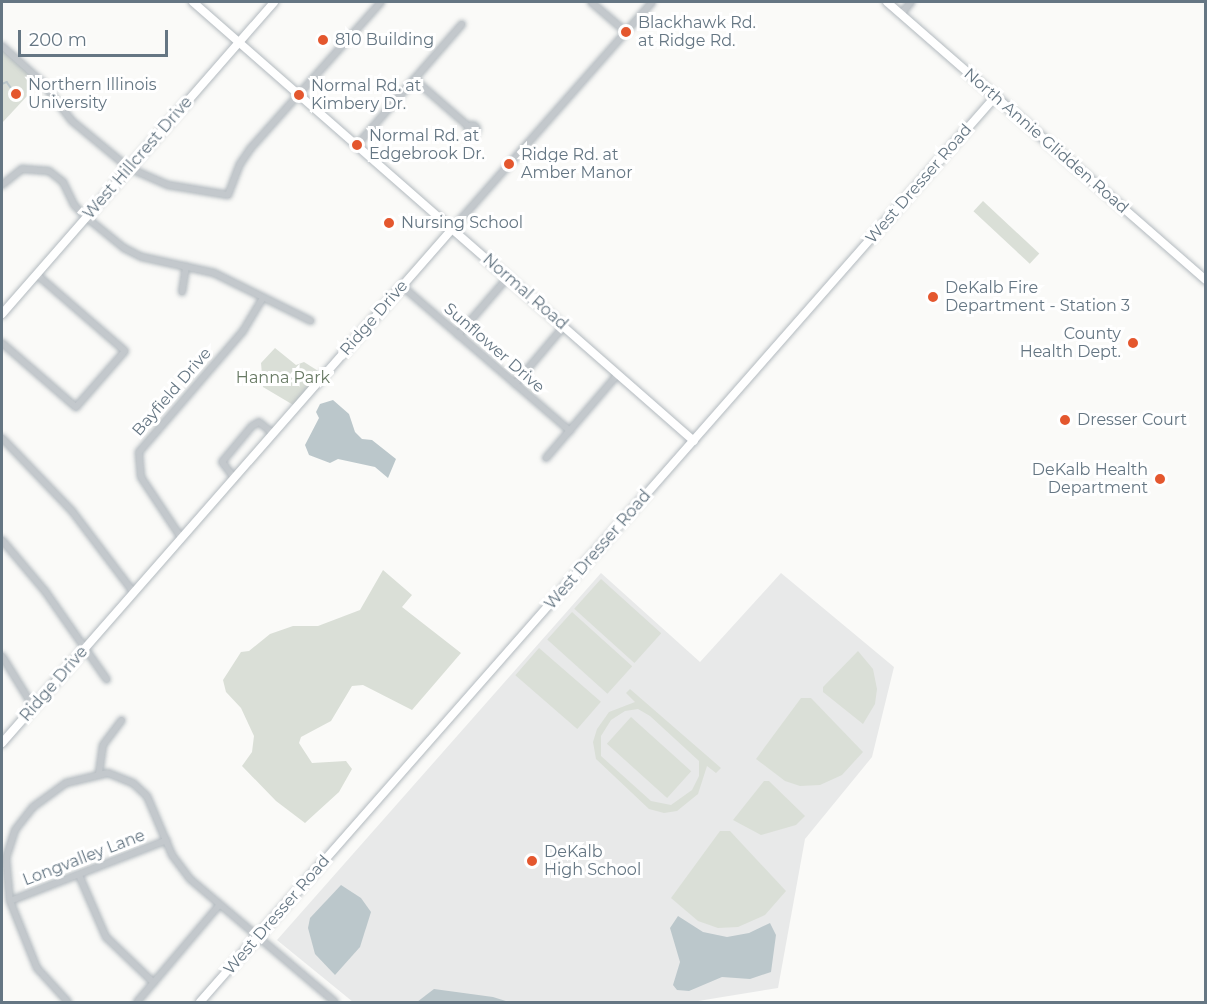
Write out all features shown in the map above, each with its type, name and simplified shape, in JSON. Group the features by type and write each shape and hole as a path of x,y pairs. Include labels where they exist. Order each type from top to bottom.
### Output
{"street":[{"name":"Normal Road","path":"193,2 694,441"},
{"name":"West Hillcrest Drive","path":"2,314 274,2"},
{"path":"2,46 42,81 72,121 129,168 168,185 228,195 243,159 381,2"},
{"path":"591,2 626,32"},
{"name":"Ridge Drive","path":"2,743 652,2"},
{"name":"North Annie Glidden Road","path":"887,2 1206,280"},
{"path":"901,14 912,2"},
{"path":"357,145 462,24"},
{"path":"414,79 468,126"},
{"name":"West Dresser Road","path":"200,1002 996,96"},
{"path":"2,185 22,169 49,171 63,182 74,205 86,217 134,254 186,266 232,282 311,321"},
{"path":"182,292 186,266"},
{"path":"2,343 76,407 125,351 36,274"},
{"path":"458,335 508,277"},
{"name":"Sunflower Drive","path":"402,286 570,431"},
{"name":"Bayfield Drive","path":"182,539 141,477 139,452 243,331 263,298"},
{"path":"515,384 564,326"},
{"path":"546,458 618,374"},
{"path":"235,479 222,462 252,426 259,422 274,435"},
{"path":"2,438 32,466 90,533 134,593"},
{"path":"2,540 45,591 107,680"},
{"path":"2,656 34,708"},
{"path":"99,774 103,745 122,720"},
{"path":"68,1002 42,976 10,901 6,858 20,821 57,788 99,774 116,775 141,790 157,813 183,872 335,1002"},
{"name":"Longvalley Lane","path":"10,901 167,840"},
{"path":"79,875 106,938 154,983"},
{"path":"137,1002 220,904"}],"shaded area":[{"path":"333,400 349,414 355,432 362,439 372,440 396,459 388,478 375,467 338,459 330,463 309,455 305,445 319,418 316,412 320,404"},
{"path":"601,573 700,662 781,573 894,667 872,757 805,839 778,988 692,1002 353,1002 277,940"},
{"path":"341,885 361,898 371,912 360,947 335,975 315,954 308,928 310,918"},
{"path":"678,916 703,932 727,937 749,933 770,923 776,935 771,972 750,979 722,977 689,991 677,990 673,985 680,962 670,928"},
{"path":"434,989 493,997 509,1002 417,1002"}],"green space":[{"name":"Northern Illinois University","path":"2,47 41,81 2,123"},
{"path":"983,201 1039,254 1030,264 973,211"},
{"name":"Hanna Park","path":"275,348 296,365 304,362 323,374 295,406 263,387 261,363"},
{"path":"383,570 412,595 402,607 461,653 412,710 363,685 352,686 331,721 301,737 299,743 312,763 346,761 352,769 339,792 305,823 276,801 242,766 252,752 254,736 241,708 226,692 223,680 241,652 249,651 270,634 293,626 318,626 360,610"},
{"path":"601,579 661,633 634,663 574,609"},
{"path":"572,612 632,666 607,694 547,639"},
{"path":"539,648 601,702 577,729 515,675"},
{"path":"858,651 873,669 877,689 875,704 863,724 823,692 823,687"},
{"path":"630,689 721,768 716,773 707,766 698,794 677,811 664,813 649,809 596,759 593,742 597,729 609,712 635,702 626,693","holes":["638,709 650,716 699,761 699,776 692,790 671,805 651,801 601,756 601,736 611,720 625,711"]},
{"path":"801,698 811,698 863,752 842,775 820,785 800,786 785,781 756,759"},
{"path":"631,717 691,771 667,798 607,744"},
{"path":"764,781 769,781 805,816 796,825 761,835 733,820"},
{"path":"720,831 730,831 786,891 765,915 738,927 718,928 698,921 671,898"}],"waterway":[{"path":"2,84 7,82 16,95"}],"place":[{"name":"Blackhawk Rd. at Ridge Rd.","path":"626,32"},
{"name":"810 Building","path":"323,40"},
{"name":"Northern Illinois University","path":"16,94"},
{"name":"Normal Rd. at Kimbery Dr.","path":"299,95"},
{"name":"Normal Rd. at Edgebrook Dr.","path":"357,145"},
{"name":"Ridge Rd. at Amber Manor","path":"509,164"},
{"name":"Nursing School","path":"389,223"},
{"name":"DeKalb Fire Department - Station 3","path":"933,297"},
{"name":"County Health Dept.","path":"1133,343"},
{"name":"Dresser Court","path":"1065,420"},
{"name":"DeKalb Health Department","path":"1160,479"},
{"name":"DeKalb High School","path":"532,861"}]}
